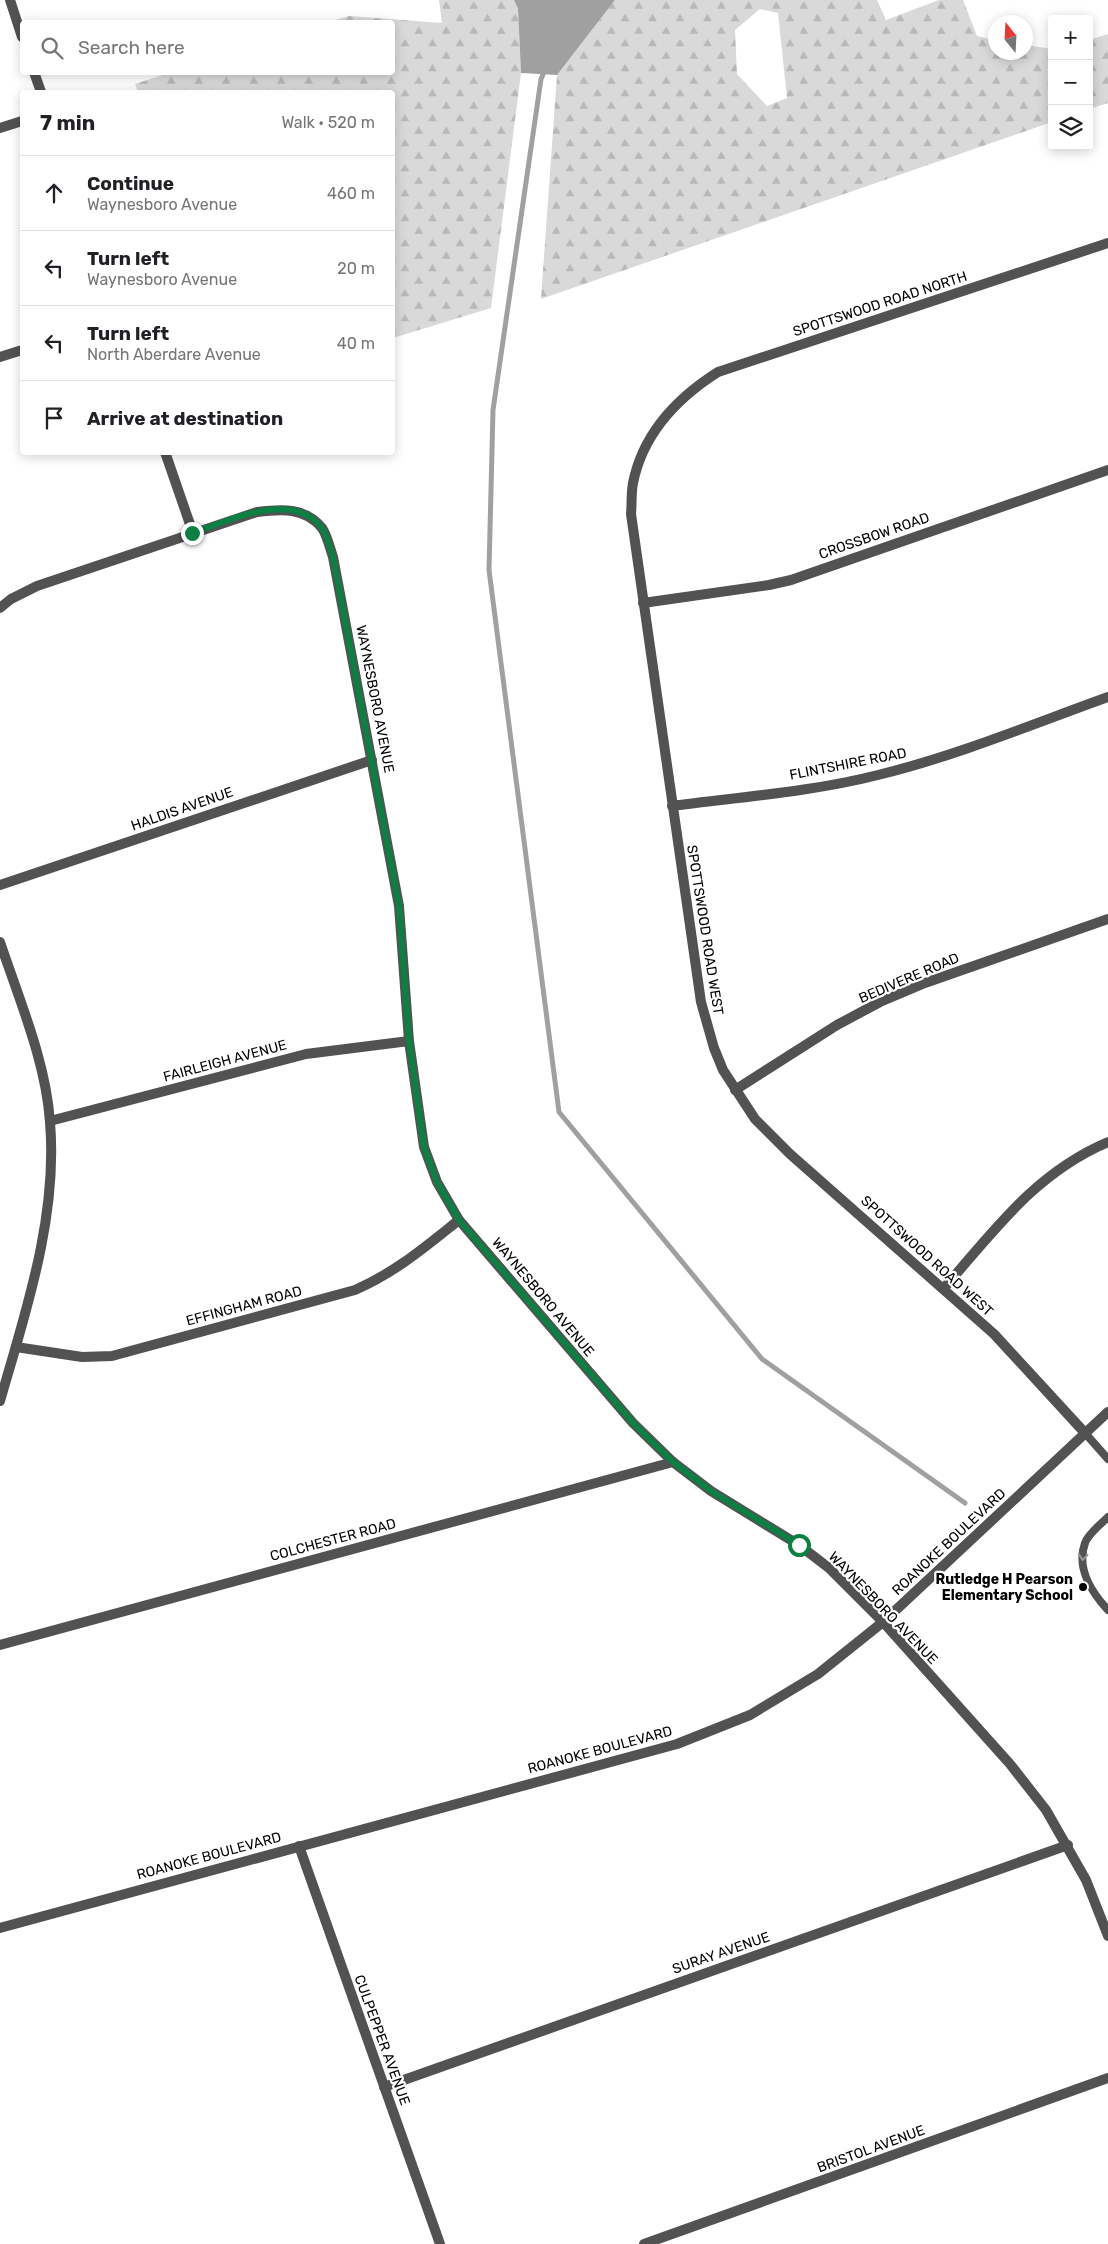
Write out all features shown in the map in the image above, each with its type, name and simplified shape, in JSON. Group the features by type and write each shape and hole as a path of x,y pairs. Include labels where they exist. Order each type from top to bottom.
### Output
{"street":[{"path":"10,0 20,31"},
{"path":"35,75 40,90"},
{"path":"0,128 20,122"},
{"name":"SPOTTSWOOD ROAD NORTH","path":"670,409 694,388 718,372 1108,243"},
{"path":"0,357 20,351"},
{"name":"SPOTTSWOOD ROAD WEST","path":"670,409 655,430 641,456 633,484 631,514 701,1002 714,1048 734,1090 755,1119 790,1154 994,1334 1085,1433"},
{"path":"0,608 11,599 36,586 192,533 165,455"},
{"name":"CROSSBOW ROAD","path":"644,603 769,585 791,580 1108,470"},
{"name":"WAYNESBORO AVENUE","path":"192,533 258,512 287,509 306,515 322,529 333,557 399,906 409,1041 424,1147 437,1182 459,1220 633,1423 673,1462 711,1491 799,1545 829,1568 882,1622 1010,1764 1046,1810 1086,1880 1108,1936"},
{"name":"FLINTSHIRE ROAD","path":"672,806 877,776 916,765 1108,698"},
{"name":"HALDIS AVENUE","path":"0,885 372,760"},
{"name":"BEDIVERE ROAD","path":"734,1090 837,1026 880,1002 925,983 1108,919"},
{"path":"0,942 29,1028 43,1080 50,1121 50,1188 40,1251 16,1347 0,1401"},
{"name":"FAIRLEIGH AVENUE","path":"50,1121 306,1054 409,1041"},
{"path":"944,1288 1022,1200 1045,1178 1066,1163 1108,1142"},
{"name":"EFFINGHAM ROAD","path":"16,1347 82,1357 112,1356 355,1290 378,1280 404,1264 459,1220"},
{"name":"ROANOKE BOULEVARD","path":"0,1928 677,1744 750,1715 818,1674 882,1622 1108,1412"},
{"name":"COLCHESTER ROAD","path":"0,1645 673,1462"},
{"name":"CULPEPPER AVENUE","path":"299,1846 440,2244"},
{"name":"SURAY AVENUE","path":"384,2087 1068,1846"},
{"name":"BRISTOL AVENUE","path":"644,2244 1108,2078"}],"lane":[{"path":"1085,1433 1108,1459"},
{"path":"1108,1517 1085,1542 1082,1566 1092,1594 1108,1610"}],"green space":[{"path":"439,0 514,0 518,9 521,73 491,308 395,337 395,90 137,90 135,84 163,75 395,75 395,20 336,20 349,16 442,23"},
{"path":"615,0 877,0 886,20 939,0 963,0 977,36 988,38 988,60 1033,60 1033,46 1048,48 1048,123 541,299 557,75","holes":["760,9 778,13 787,98 767,106 737,74 735,30"]},
{"path":"1108,34 1108,103 1093,108 1093,60 1093,39"}],"shaded area":[{"path":"514,0 615,0 557,75 521,73 518,9"}],"waterway":[{"path":"545,70 541,79 493,410 489,570 559,1112 762,1359 965,1503"}],"place":[{"name":"Rutledge H Pearson Elementary School","path":"1083,1587"}],"route":[{"path":"192,533 258,512 287,509 306,515 322,529 333,557 399,906 409,1041 424,1147 437,1182 459,1220 633,1423 673,1462 711,1491 799,1545"}]}
